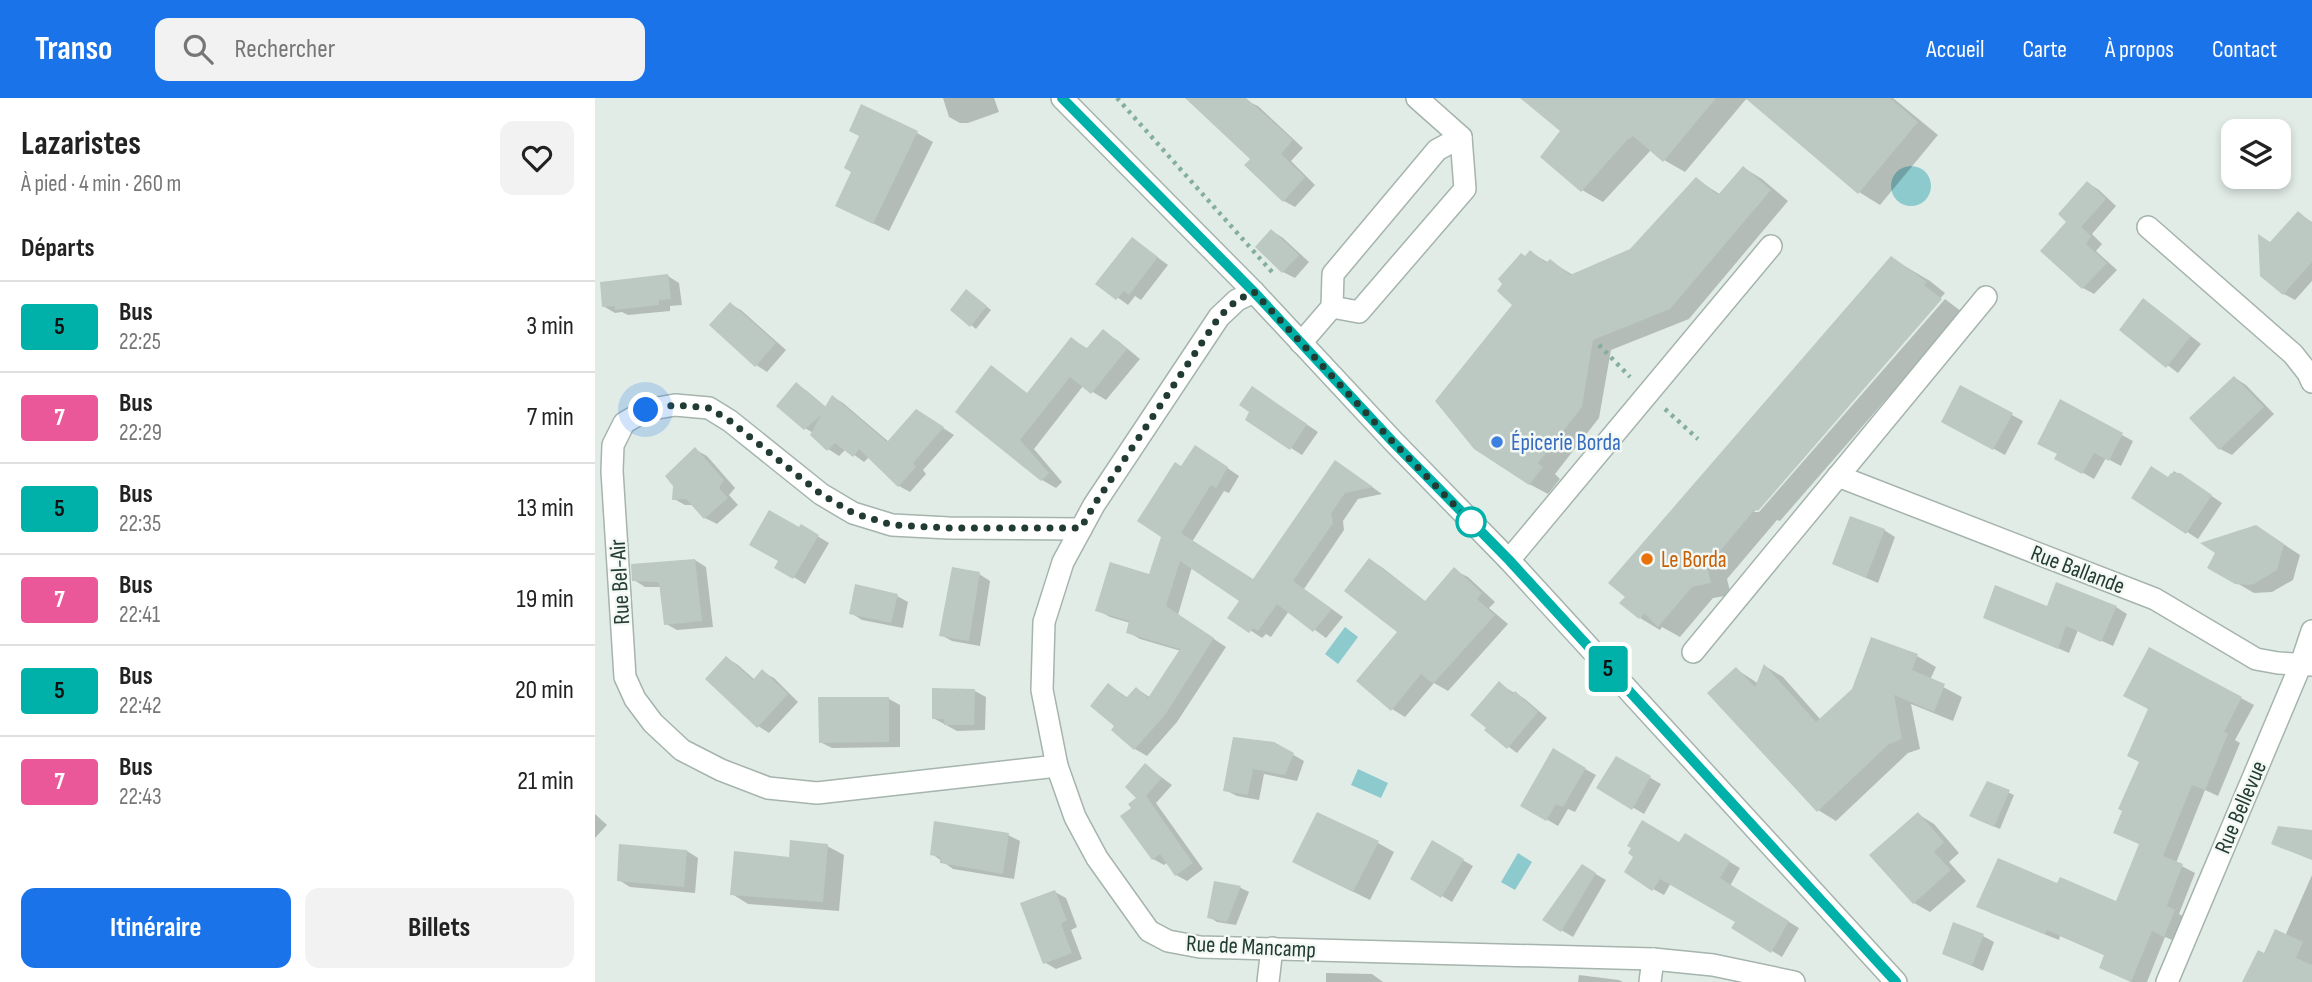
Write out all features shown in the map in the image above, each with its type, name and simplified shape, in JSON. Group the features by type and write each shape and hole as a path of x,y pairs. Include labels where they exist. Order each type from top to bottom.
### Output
{"street":[{"path":"1062,98 1254,292 1509,560 1896,982"},
{"path":"1332,307 1359,312 1465,189 1461,137 1417,98"},
{"path":"1301,343 1332,307 1333,274 1437,150 1461,137"},
{"path":"2148,228 2293,354 2312,382"},
{"path":"1509,560 1771,246"},
{"name":"Rue de Mancamp","path":"1254,292 1237,300 1219,317 1094,505 1063,562 1044,621 1042,690 1057,766 1076,817 1097,858 1149,931 1168,941 1200,947 1653,958 1713,965 1794,982"},
{"path":"1693,652 1986,297"},
{"name":"Rue Bel-Air","path":"1057,766 817,793 768,788 722,770 682,750 653,723 635,699 625,677 613,445 624,423 646,410 675,405 709,408 730,421 821,494 853,513 892,525 1081,528"},
{"name":"Rue Ballande","path":"1838,476 2155,599 2256,659 2307,664"},
{"name":"Rue Bellevue","path":"2167,982 2307,664 2312,631"},
{"path":"1268,982 1272,948"},
{"path":"1650,982 1653,958"}],"path":[{"path":"1117,98 1273,272"}],"water":[{"path":"1911,166 1919,167 1925,172 1930,178 1930,194 1925,200 1919,205 1911,206 1903,205 1897,200 1892,194 1891,186 1892,178 1897,172 1903,167"},
{"path":"1345,627 1358,637 1338,664 1325,654"},
{"path":"1358,769 1388,783 1381,798 1351,785"},
{"path":"1518,853 1532,862 1515,890 1501,882"}],"building":[{"path":"1185,98 1246,98 1293,140 1281,154 1305,177 1283,202 1244,165 1250,159"},
{"path":"1520,98 1716,98 1663,162 1633,136 1581,192 1540,157 1560,131"},
{"path":"1745,98 1890,98 1918,122 1858,194"},
{"path":"861,104 918,131 873,224 835,206 851,172 844,168 859,136 849,131"},
{"path":"1743,166 1771,190 1670,309 1593,340 1582,407 1538,463 1543,467 1529,485 1474,449 1435,401 1512,305 1497,291 1502,284 1498,279 1521,253 1525,256 1530,250 1546,263 1550,259 1570,275 1630,249 1696,177 1718,195"},
{"path":"2087,181 2106,199 2081,227 2091,236 2086,244 2107,263 2082,289 2040,251 2066,222 2058,214"},
{"path":"2298,211 2312,223 2312,262 2283,295 2260,276 2258,234 2270,242"},
{"path":"1271,229 1299,255 1282,273 1255,247"},
{"path":"1132,237 1158,257 1129,295 1124,291 1116,300 1095,284"},
{"path":"1891,256 1927,282 1924,285 1942,299 1758,511 1755,509 1707,567 1711,583 1692,587 1658,627 1644,613 1639,619 1619,603 1625,597 1608,583"},
{"path":"668,274 671,299 659,300 659,305 615,310 615,306 602,307 600,282"},
{"path":"966,289 987,306 970,327 950,310"},
{"path":"2143,298 2191,336 2166,368 2119,330"},
{"path":"730,302 776,343 755,367 709,325"},
{"path":"1103,329 1127,349 1091,394 1070,377 1020,440 1049,473 1041,481 955,412 991,365 1027,393 1071,337 1086,349"},
{"path":"2234,376 2264,407 2219,450 2189,418"},
{"path":"796,382 825,407 832,395 887,442 916,409 944,427 913,463 916,467 898,487 859,449 853,457 835,443 827,451 810,435 821,415 804,430 776,406"},
{"path":"1960,385 2013,413 1993,450 1941,422"},
{"path":"1252,386 1307,424 1290,450 1245,420 1249,412 1239,405"},
{"path":"2060,399 2123,433 2109,461 2094,453 2082,474 2054,459 2057,454 2037,444"},
{"path":"1195,445 1228,467 1216,488 1211,485 1181,533 1253,579 1335,460 1373,487 1345,493 1331,514 1333,523 1293,581 1332,609 1313,632 1277,604 1258,631 1253,628 1249,633 1227,618 1239,601 1180,561 1166,606 1214,638 1165,715 1134,750 1111,730 1114,726 1090,706 1108,683 1126,698 1136,687 1148,698 1180,649 1126,633 1129,621 1095,611 1110,562 1149,574 1161,537 1137,521 1175,462 1181,466"},
{"path":"695,447 724,480 719,488 728,498 704,519 686,499 672,500 673,486 665,476"},
{"path":"2151,466 2168,477 2171,473 2180,473 2212,495 2186,534 2131,498"},
{"path":"769,510 819,535 793,579 774,568 778,561 749,545"},
{"path":"1850,516 1885,529 1866,578 1832,564"},
{"path":"2256,525 2284,544 2277,570 2248,585 2235,584 2207,568 2215,553 2200,543"},
{"path":"1369,558 1425,601 1454,567 1482,593 1477,599 1495,615 1433,684 1421,674 1391,711 1356,681 1397,632 1344,591"},
{"path":"695,559 702,621 664,625 659,582 632,581 631,564"},
{"path":"952,567 980,572 969,641 939,636"},
{"path":"2056,582 2117,606 2101,642 2066,626 2058,649 1983,618 1995,585 2047,606"},
{"path":"855,584 898,594 891,623 849,614"},
{"path":"1871,637 1918,654 1912,670 1945,684 1934,712 1894,695 1902,739 1889,744 1817,812 1707,693 1736,667 1755,687 1764,664 1816,722 1852,689"},
{"path":"2149,647 2242,697 2224,732 2228,734 2205,790 2192,785 2163,856 2183,864 2167,906 2175,910 2164,937 2152,931 2131,982 2099,968 2104,955 2047,930 2045,934 1976,907 1998,858 2057,883 2060,877 2116,901 2139,844 2113,833 2122,811 2118,809 2139,762 2127,756 2148,709 2123,696"},
{"path":"726,656 753,680 762,669 788,694 757,728 705,679"},
{"path":"1499,681 1513,694 1515,691 1538,712 1507,749 1470,715"},
{"path":"932,688 975,689 974,725 944,725 944,719 932,719"},
{"path":"818,697 889,697 889,742 819,743"},
{"path":"1233,737 1274,742 1294,753 1285,775 1253,769 1248,795 1223,791"},
{"path":"1553,748 1586,768 1563,807 1556,804 1546,821 1520,806"},
{"path":"1616,756 1651,776 1632,810 1596,788"},
{"path":"1145,763 1162,778 1146,796 1193,863 1175,876 1160,854 1152,860 1120,816 1131,808 1128,804 1136,798 1125,787"},
{"path":"1987,781 2010,790 1994,827 1969,816"},
{"path":"1317,812 1379,841 1353,892 1292,862"},
{"path":"1918,812 1944,842 1934,852 1951,870 1913,904 1869,855"},
{"path":"1642,820 1679,842 1685,833 1730,861 1720,878 1789,921 1771,953 1731,928 1735,922 1660,879 1652,891 1624,872 1633,857 1628,853 1631,848 1627,846"},
{"path":"934,821 1009,833 1003,874 940,863 940,857 930,855"},
{"path":"2278,826 2312,830 2312,860 2271,844"},
{"path":"790,840 828,844 823,902 730,895 734,851 789,857"},
{"path":"1432,840 1464,859 1441,898 1410,879"},
{"path":"619,844 687,850 684,887 617,881"},
{"path":"1582,864 1596,873 1561,932 1542,920"},
{"path":"1214,881 1241,886 1227,922 1207,918"},
{"path":"1055,890 1067,920 1061,924 1072,953 1043,964 1020,903"},
{"path":"1953,922 1984,934 1972,966 1942,954"},
{"path":"2275,929 2303,942 2296,958 2312,965 2312,982 2242,982 2258,950 2264,953"}],"bus line":[{"name":"5","path":"1062,98 1254,292 1392,441 1509,560 1896,982"}],"place":[{"name":"Épicerie Borda","path":"1497,442"},
{"name":"Le Borda","path":"1647,559"}],"route":[{"path":"646,410 675,405 709,408 730,421 821,494 853,513 892,525 1034,530 1081,528 1219,317 1237,300 1254,292 1471,522"}]}
